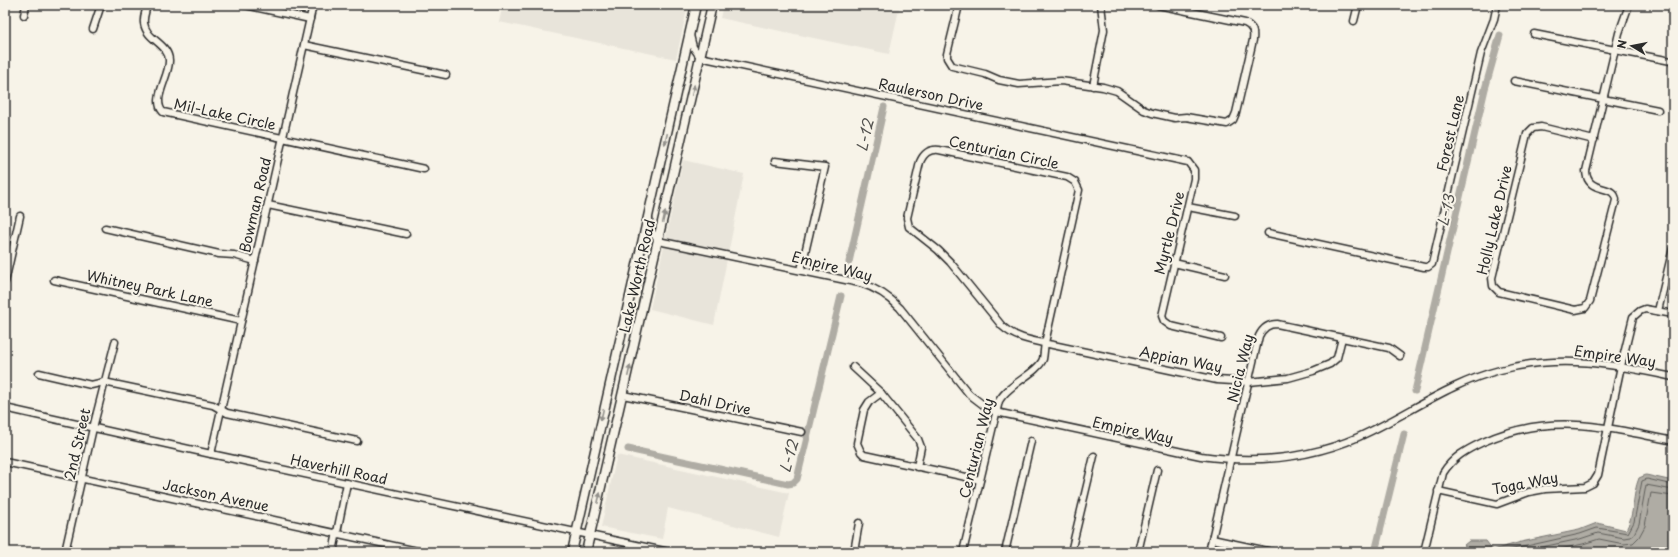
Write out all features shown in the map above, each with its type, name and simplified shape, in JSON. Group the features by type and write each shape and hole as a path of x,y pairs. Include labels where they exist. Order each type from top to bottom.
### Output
{"main road":[{"name":"Lake Worth Road","path":"572,552 696,5"},
{"name":"Lake Worth Road","path":"586,552 712,5"}],"street":[{"path":"24,15 26,5"},
{"path":"93,29 101,5"},
{"name":"Mil-Lake Circle","path":"147,5 144,23 146,31 165,49 169,57 168,67 158,100 158,105 163,112 282,139"},
{"path":"245,5 310,19"},
{"name":"Bowman Road","path":"211,454 313,5"},
{"path":"958,5 947,54 947,58 952,66 985,74 998,80 1019,84 1061,81 1117,91 1144,110 1152,113 1175,118 1192,118 1227,124 1233,120 1236,113 1253,40 1254,33 1252,28 1245,23 1158,5"},
{"path":"1093,86 1104,30 1101,5"},
{"path":"1354,21 1358,5"},
{"name":"Forest Lane","path":"1268,233 1424,267 1428,267 1432,264 1481,53 1494,19 1497,5"},
{"name":"Holly Lake Drive","path":"1594,140 1541,127 1533,128 1526,134 1492,278 1493,286 1499,292 1575,310 1585,308 1588,305 1616,200 1616,195 1613,192 1592,185 1587,178 1586,171 1594,140 1603,99 1616,50 1619,33 1629,5"},
{"path":"690,34 693,48 700,57"},
{"path":"1534,34 1670,61"},
{"path":"304,45 446,75"},
{"name":"Raulerson Drive","path":"700,57 1182,160"},
{"path":"1514,81 1658,110"},
{"path":"282,139 424,169"},
{"name":"Centurian Circle","path":"938,150 1067,177 1078,186 1079,195 1045,344 1019,337 1006,330 950,262 938,250 909,227 907,218 920,162 929,151 938,150"},
{"name":"Myrtle Drive","path":"1182,160 1191,166 1195,174 1162,316 1167,324 1171,326 1221,338"},
{"path":"775,161 825,168 801,270"},
{"path":"268,205 406,234"},
{"path":"1188,206 1235,216"},
{"path":"648,214 651,230 658,241"},
{"path":"5,282 20,216"},
{"path":"105,228 219,254 234,255 255,260"},
{"name":"Empire Way","path":"658,241 860,283 884,294 900,308 969,394 996,412 1200,456 1230,460 1285,458 1331,447 1371,431 1461,383 1499,370 1519,366 1560,362 1596,363 1621,366 1673,377"},
{"path":"1658,311 1673,248"},
{"path":"1174,263 1225,275"},
{"name":"Whitney Park Lane","path":"54,280 241,321"},
{"name":"Toga Way","path":"1438,491 1497,504 1529,492 1545,489 1590,486 1598,475 1633,317 1636,313 1645,309 1673,314"},
{"name":"Nicia Way","path":"1209,552 1259,336 1264,328 1277,324 1389,348 1400,356"},
{"name":"Appian Way","path":"1045,344 1217,380 1249,382 1288,378 1313,371 1330,364 1337,358 1342,338"},
{"name":"2nd Street","path":"65,552 93,428 115,342"},
{"name":"Centurian Way","path":"963,552 999,400 1004,392 1040,364 1045,344"},
{"path":"853,367 881,393 920,443 921,452 917,467"},
{"path":"39,373 91,385 104,382 358,441"},
{"path":"881,393 869,402 864,410 857,438 858,447 864,455 980,480"},
{"name":"Dahl Drive","path":"623,395 802,432"},
{"name":"Haverhill Road","path":"5,408 211,454 669,552"},
{"path":"1424,552 1443,473 1452,460 1460,454 1489,440 1506,434 1541,426 1577,424 1608,428 1673,441"},
{"path":"1005,552 1031,441"},
{"path":"1071,552 1094,456"},
{"name":"Jackson Avenue","path":"5,462 422,552"},
{"path":"1138,552 1157,470"},
{"path":"332,552 346,483"},
{"path":"854,552 859,523"},
{"path":"1212,539 1272,552"}],"shaded area":[{"path":"503,5 688,5 676,59 499,22"},
{"path":"723,5 900,5 889,54 720,18"},
{"path":"683,160 744,174 714,325 650,309"},
{"path":"617,455 789,493 779,537 668,508 662,539 601,527"}],"water":[{"path":"1646,475 1673,481 1673,552 1474,552 1464,545 1469,541 1486,541 1493,550 1521,542 1579,530 1597,523 1626,530 1631,518 1635,491 1639,478"}],"waterway":[{"name":"L-13","path":"1415,391 1485,89 1500,35"},
{"name":"L-12","path":"849,262 884,107"},
{"name":"L-12","path":"628,449 788,484 793,483 797,479 841,296"},
{"name":"L-13","path":"1375,552 1404,434"}]}
